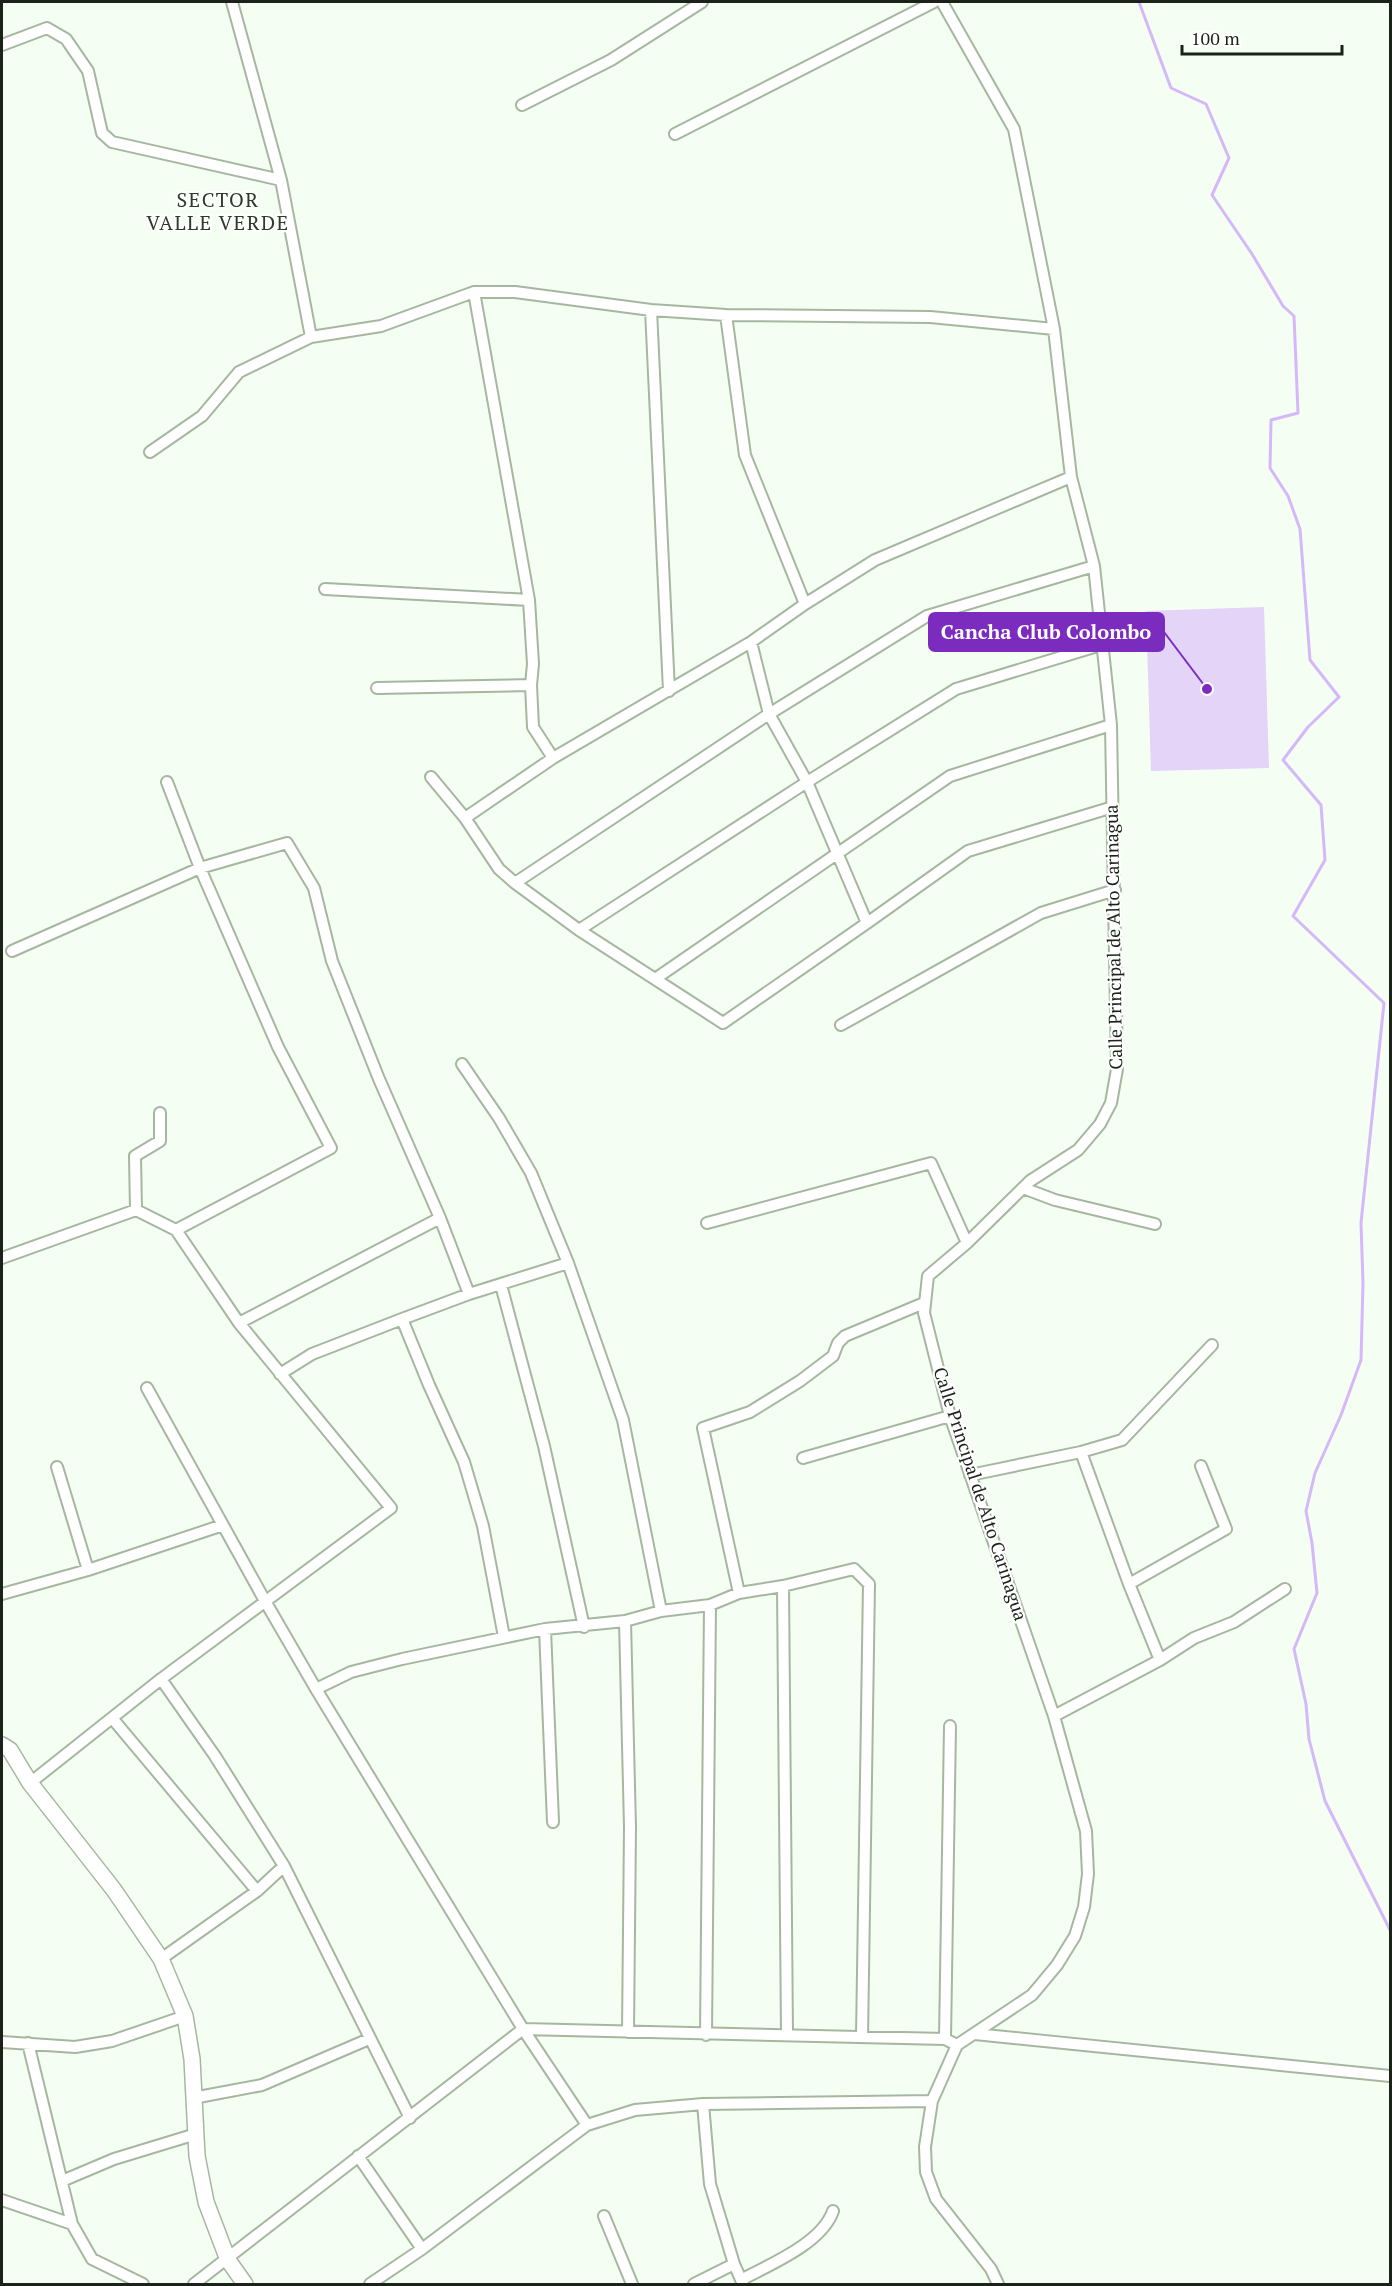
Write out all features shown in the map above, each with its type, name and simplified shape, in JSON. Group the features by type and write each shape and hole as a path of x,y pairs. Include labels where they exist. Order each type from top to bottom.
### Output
{"street":[{"path":"232,2 281,180 311,337"},
{"path":"522,105 611,60 702,2"},
{"path":"675,134 934,2"},
{"name":"Calle Principal de Alto Carinagua","path":"942,2 1014,129 1054,329 1071,477 1094,566 1111,725 1117,1069 1111,1103 1100,1124 1078,1150 1030,1181 967,1243 928,1276 924,1313 950,1416 1054,1716 1086,1831 1088,1874 1084,1908 1075,1936 1063,1956 1032,1995 957,2045"},
{"path":"2,45 47,28 66,39 88,71 102,133 112,142 281,180"},
{"path":"150,452 202,416 239,372 311,337 381,326 474,292 515,292 651,310 726,315 930,317 1054,329"},
{"path":"474,292 529,600 534,727 553,758"},
{"path":"651,310 669,691"},
{"path":"726,315 745,455 806,604"},
{"path":"465,818 553,758 751,642 875,560 1071,477"},
{"path":"515,883 769,714 927,616 1094,566"},
{"path":"325,589 529,600"},
{"path":"751,642 769,714 807,782 867,923"},
{"path":"579,930 807,782 956,689 1104,644"},
{"path":"377,688 531,685"},
{"path":"655,979 950,776 1111,725"},
{"path":"431,777 465,818 499,869 515,883 579,930 723,1023 968,851 1113,807"},
{"path":"167,782 200,868 278,1047 331,1148 176,1230"},
{"path":"12,951 200,868 287,843 314,888 332,961 379,1079 440,1218 469,1294"},
{"path":"841,1025 1041,913 1115,890"},
{"path":"462,1064 500,1118 531,1173 568,1263 623,1420 661,1611"},
{"path":"136,1210 135,1156 160,1141 160,1113"},
{"path":"707,1223 931,1163 967,1243"},
{"path":"1023,1188 1055,1200 1155,1224"},
{"path":"2,1258 136,1210 176,1230 239,1323 391,1508 161,1679 30,1784"},
{"path":"239,1323 440,1218"},
{"path":"280,1374 312,1354 402,1319 469,1294 568,1263"},
{"path":"501,1285 544,1446 584,1627"},
{"path":"739,1593 703,1428 750,1412 800,1381 833,1356 838,1343 845,1336 924,1303"},
{"path":"402,1319 464,1462 483,1526 504,1638"},
{"path":"970,1475 1081,1452 1122,1440 1212,1345"},
{"path":"147,1388 264,1601 316,1689 523,2029 587,2125"},
{"path":"803,1458 950,1416"},
{"path":"1081,1452 1129,1584 1160,1660"},
{"path":"1129,1584 1226,1529 1201,1466"},
{"path":"57,1467 88,1570"},
{"path":"2,1594 88,1570 223,1525"},
{"path":"316,1689 351,1672 545,1629 584,1627 625,1621 661,1611 710,1605 739,1593 783,1586 854,1569 869,1584 862,2037"},
{"path":"783,1586 787,2034"},
{"path":"1054,1716 1160,1660 1194,1638 1234,1622 1285,1590"},
{"path":"706,2035 710,1605"},
{"path":"625,1621 630,1827 628,2032"},
{"path":"545,1629 553,1822"},
{"path":"161,1679 215,1756 284,1866 410,2118"},
{"path":"112,1718 257,1891"},
{"path":"945,2039 950,1726"},
{"path":"2,1745 10,1750 30,1784 114,1890 161,1959 185,2016 192,2059 197,2156 206,2202 228,2260 245,2284"},
{"path":"161,1959 257,1891 284,1866"},
{"path":"2,2042 75,2047 112,2041 185,2016"},
{"path":"194,2284 228,2260 523,2029 945,2039 957,2045 932,2101 925,2146 926,2172 936,2199 991,2269 998,2284"},
{"path":"975,2034 1390,2076"},
{"path":"193,2098 262,2085 369,2039"},
{"path":"28,2043 72,2224 92,2259 143,2284"},
{"path":"370,2284 587,2125 635,2110 703,2104 932,2101"},
{"path":"703,2104 710,2184 734,2264 742,2282 820,2233 830,2222 833,2211"},
{"path":"62,2181 114,2159 196,2134"},
{"path":"358,2156 422,2248"},
{"path":"2,2200 72,2224"},
{"path":"604,2216 632,2284"},
{"path":"694,2284 734,2264"}],"shaded area":[{"path":"1264,607 1269,768 1151,771 1146,611"}],"waterway":[{"path":"1139,2 1171,88 1206,104 1229,158 1212,195 1252,254 1283,306 1294,316 1298,413 1271,420 1270,468 1288,496 1300,529 1310,660 1339,697 1308,727 1283,760 1321,805 1325,860 1293,916 1384,1003 1361,1223 1363,1283 1361,1360 1341,1415 1315,1473 1306,1511 1317,1593 1294,1649 1306,1704 1309,1739 1325,1801 1390,1930"}],"place":[{"name":"Cancha Club Colombo","path":"1207,689"}],"district":[{"name":"SECTOR VALLE VERDE","path":"218,212"}]}
